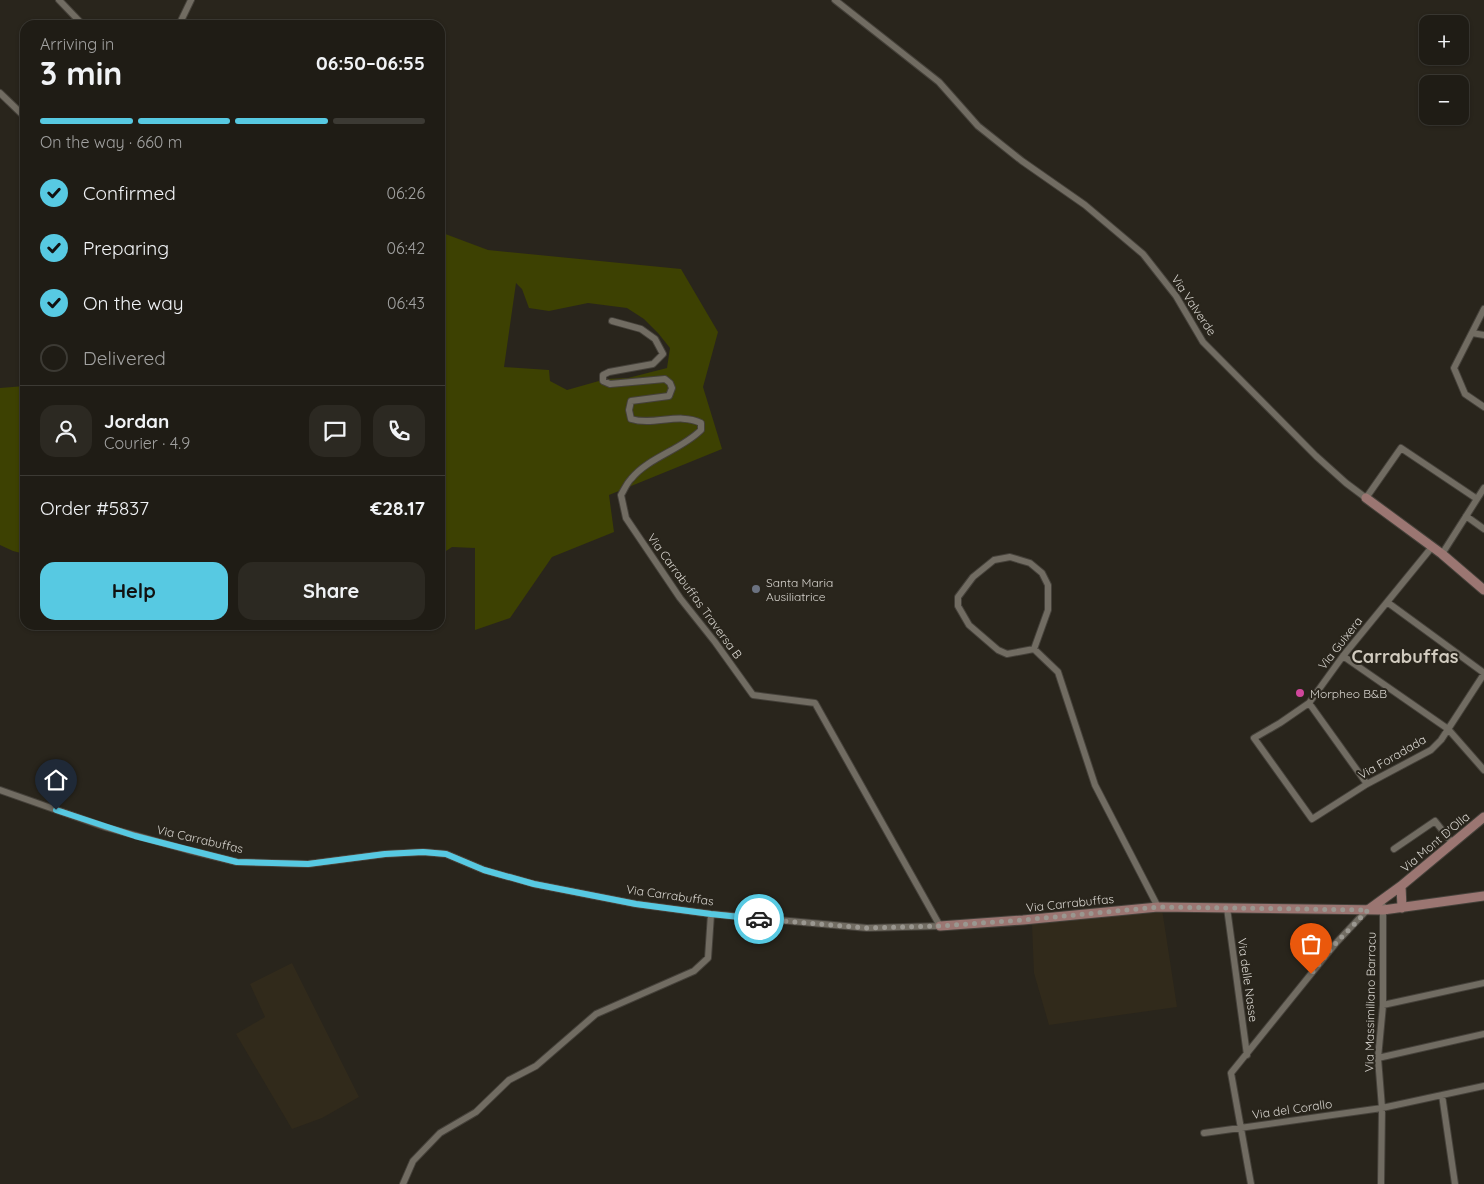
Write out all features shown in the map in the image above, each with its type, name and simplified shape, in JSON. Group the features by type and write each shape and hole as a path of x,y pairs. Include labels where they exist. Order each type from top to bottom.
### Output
{"street":[{"path":"59,0 79,20"},
{"path":"181,20 191,0"},
{"name":"Via Valverde","path":"835,0 939,82 978,126 1022,161 1085,205 1143,254 1176,296 1203,342 1316,456 1346,483 1442,554 1484,590"},
{"path":"0,93 20,113"},
{"path":"1484,309 1454,368 1464,394 1484,407"},
{"name":"Via Carrabuffas Traversa B","path":"612,321 641,329 655,339 663,354 653,364 609,372 603,375 603,381 610,384 665,379 672,388 669,396 631,402 629,410 631,419 640,422 684,418 701,423 701,430 690,440 643,468 631,479 621,495 626,518 680,598 715,642 753,695 815,703 940,926"},
{"path":"1472,333 1484,335"},
{"path":"1366,498 1401,448 1477,499"},
{"path":"1442,554 1484,488"},
{"path":"1466,516 1484,529"},
{"name":"Via Guixera","path":"1312,819 1254,738 1309,703 1343,656 1432,547"},
{"path":"1010,557 1030,563 1042,573 1048,585 1048,610 1034,648 1007,654 998,650 969,625 958,606 958,597 963,588 994,560 1010,557"},
{"path":"1387,602 1484,673"},
{"path":"1034,648 1058,672 1095,785 1158,907"},
{"path":"1343,656 1448,729 1484,770"},
{"name":"Via Foradada","path":"1312,819 1367,784 1431,750 1441,740 1484,673"},
{"path":"1309,703 1367,784"},
{"name":"Via Carrabuffas","path":"0,790 105,827 237,862 308,864 394,854 423,852 446,854 484,870 534,884 636,904 711,914 867,928 940,926 1158,907 1368,910 1402,908"},
{"name":"Via Mont D'Olla","path":"1368,910 1401,886 1484,817"},
{"path":"1394,848 1435,821 1453,844"},
{"name":"Via Mont D'Olla","path":"1401,886 1402,908"},
{"path":"1402,908 1484,896"},
{"path":"1383,899 1383,910"},
{"name":"Via delle Nasse","path":"1227,908 1247,1054"},
{"path":"1251,1184 1231,1073 1336,943 1368,910"},
{"name":"Via Massimiliano Barracu","path":"1381,1184 1382,1108 1378,1058 1383,1005 1383,910"},
{"path":"404,1184 413,1161 440,1133 476,1112 509,1080 536,1066 596,1014 694,971 708,958 711,914"},
{"path":"1383,1005 1484,983"},
{"path":"1378,1058 1484,1034"},
{"name":"Via del Corallo","path":"1204,1132 1382,1108 1484,1086"},
{"path":"1442,1095 1455,1184"}],"shaded area":[{"path":"445,234 488,250 681,269 718,332 703,387 722,449 609,495 614,532 552,557 510,618 475,630 475,548 452,547 445,552","holes":["516,283 522,289 529,308 549,311 588,303 627,308 644,319 670,348 667,368 628,378 606,379 567,390 550,381 549,370 504,367"]},
{"path":"20,386 20,553 0,545 0,388"},
{"path":"1162,909 1177,1007 1049,1025 1034,973 1032,924"},
{"path":"292,963 359,1097 322,1118 292,1129 236,1034 265,1017 250,984"}],"way so far":[{"path":"759,919 867,928 940,926 1158,907 1368,910 1336,943 1311,974"}],"place":[{"name":"Santa Maria Ausiliatrice","path":"756,589"},
{"name":"Morpheo B&B","path":"1300,693"}],"district":[{"name":"Carrabuffas","path":"1405,656"}],"route":[{"path":"56,810 135,836 237,862 308,864 385,854 423,852 446,854 484,870 534,884 636,904 759,919"}]}
